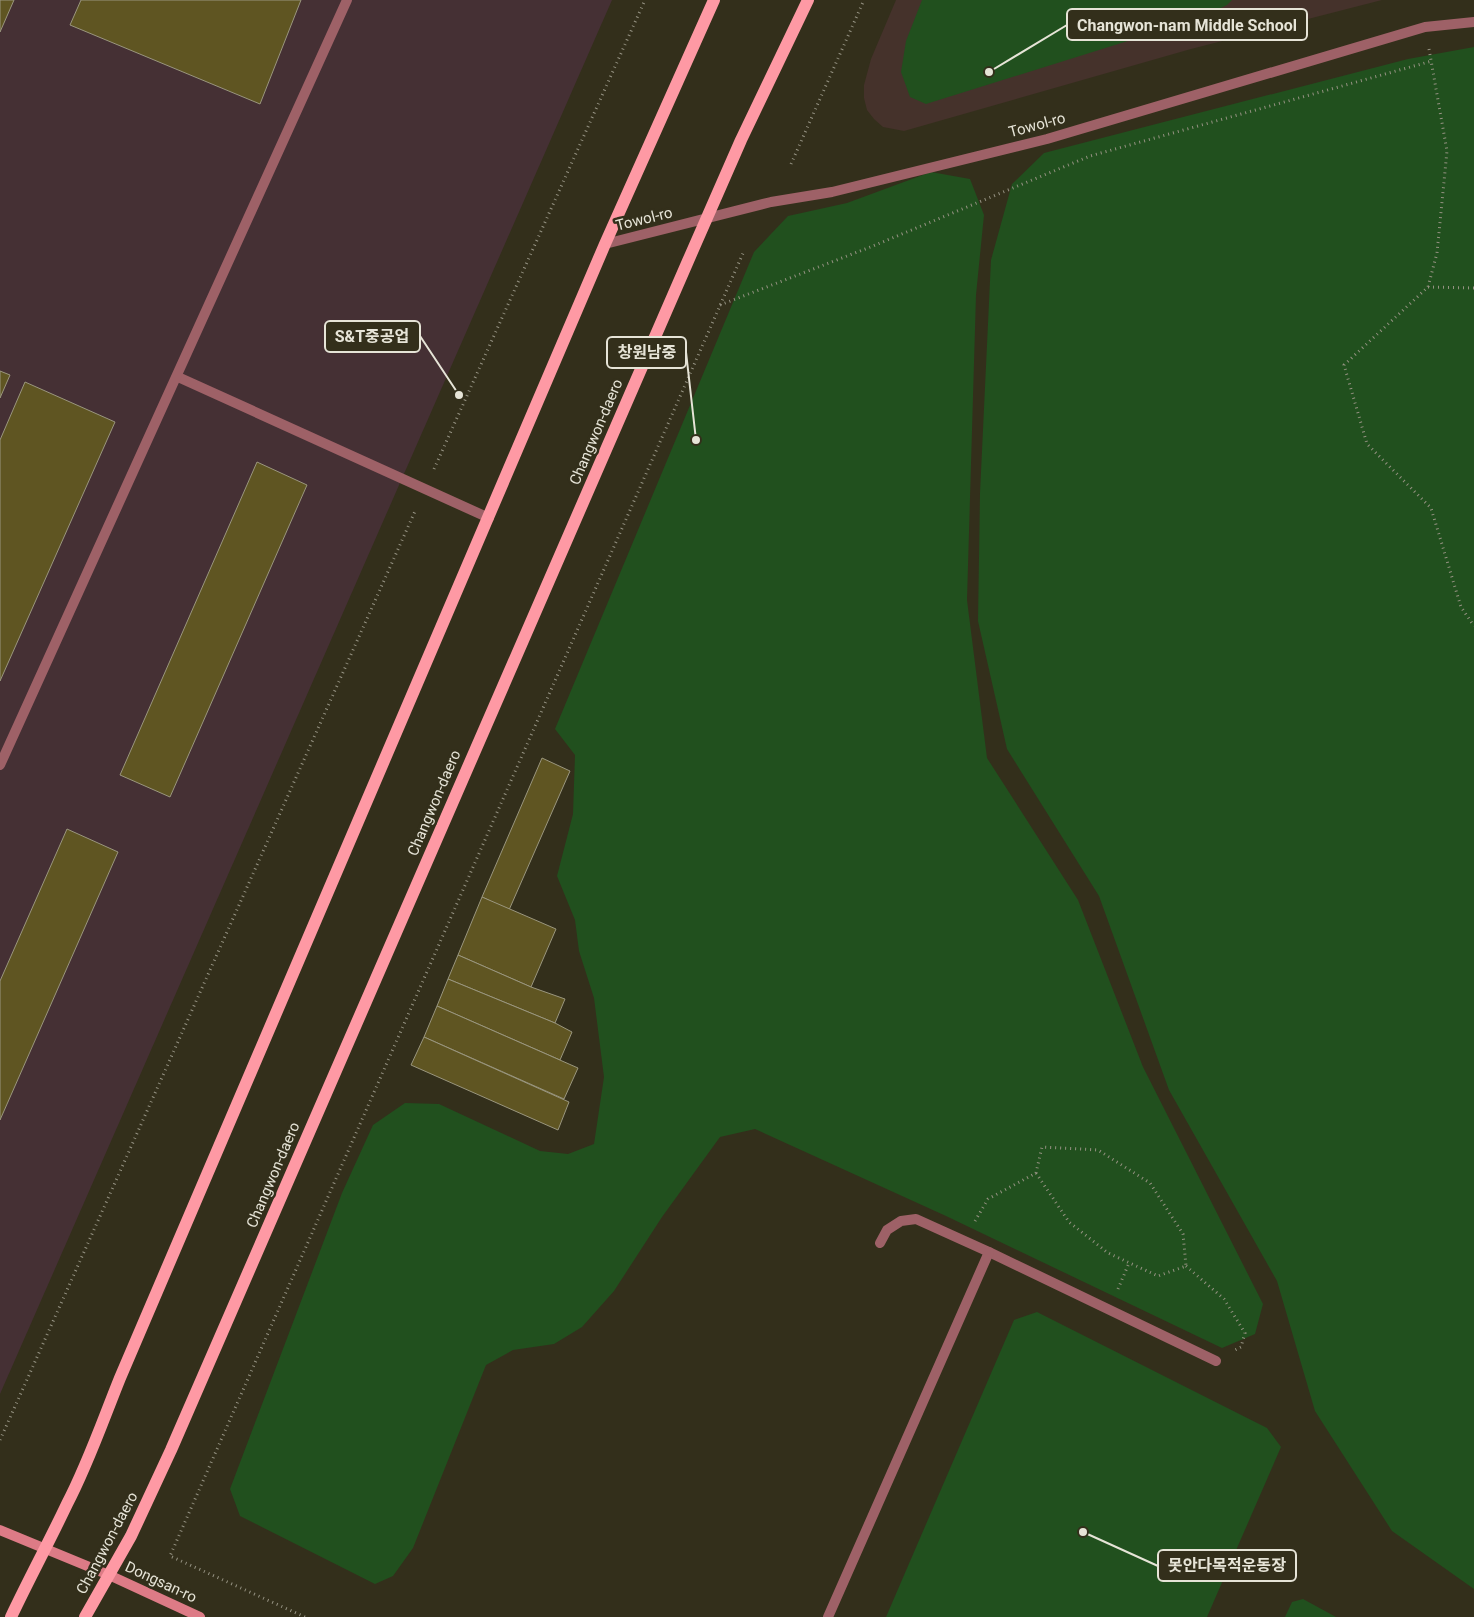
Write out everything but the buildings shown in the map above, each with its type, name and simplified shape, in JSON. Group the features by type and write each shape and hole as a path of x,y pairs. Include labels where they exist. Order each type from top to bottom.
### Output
{"main road":[{"path":"11,1617 44,1548 68,1504 120,1378 605,244 714,0"},
{"name":"Changwon-daero","path":"85,1617 131,1536 171,1450 672,297 741,140 808,0"},
{"name":"Dongsan-ro","path":"0,1530 109,1575 200,1617"}],"street":[{"path":"0,765 178,377 347,0"},
{"name":"Towol-ro","path":"605,244 771,202 832,192 1047,139 1425,27 1474,22"},
{"path":"178,377 489,518"},
{"path":"880,1243 887,1230 900,1221 916,1220 989,1252 1216,1361"},
{"path":"828,1617 989,1252"}],"path":[{"path":"0,1440 645,0"},
{"path":"791,164 864,0"},
{"path":"1425,27 1447,150 1437,253 1428,287 1344,365 1367,444 1431,508 1461,607 1474,626"},
{"path":"720,305 874,246 1090,156 1432,61"},
{"path":"305,1617 170,1556 744,251"},
{"path":"1428,287 1474,288"},
{"path":"963,1241 988,1200 1036,1173 1042,1147 1098,1150 1150,1183 1183,1234 1186,1266 1224,1299 1246,1333 1241,1347 1216,1361"},
{"path":"1036,1173 1070,1222 1108,1253 1158,1276 1186,1266"}],"shaded area":[{"path":"0,0 612,0 0,1394"},
{"path":"896,0 1382,0 1191,49 904,131 883,127 867,110 864,98 864,85 871,59"}],"green space":[{"path":"922,0 1232,0 1227,5 1198,19 926,104 910,97 901,72 906,41"},
{"path":"1474,47 1474,1589 1392,1531 1315,1411 1277,1281 1169,1090 1099,896 1007,749 978,621 980,493 991,260 1012,184 1044,153 1408,59"},
{"path":"931,172 970,179 984,215 976,295 967,600 987,758 1078,900 1143,1067 1263,1304 1255,1334 1222,1348 946,1216 755,1129 720,1137 662,1217 614,1291 582,1327 554,1344 513,1350 486,1365 413,1548 393,1576 375,1584 240,1516 230,1489 342,1193 373,1125 405,1103 439,1104 540,1151 568,1154 594,1144 604,1077 594,998 579,951 575,920 557,876 573,814 575,755 555,729 754,252 788,216 847,203"},
{"path":"1037,1312 1267,1428 1281,1447 1207,1617 886,1617 1014,1320"},
{"path":"1303,1599 1336,1617 1285,1617 1292,1602"}],"place":[{"name":"Changwon-nam Middle School","path":"989,72"},
{"name":"S&T중공업","path":"459,395"},
{"name":"창원남중","path":"696,440"},
{"name":"못안다목적운동장","path":"1083,1532"}]}
